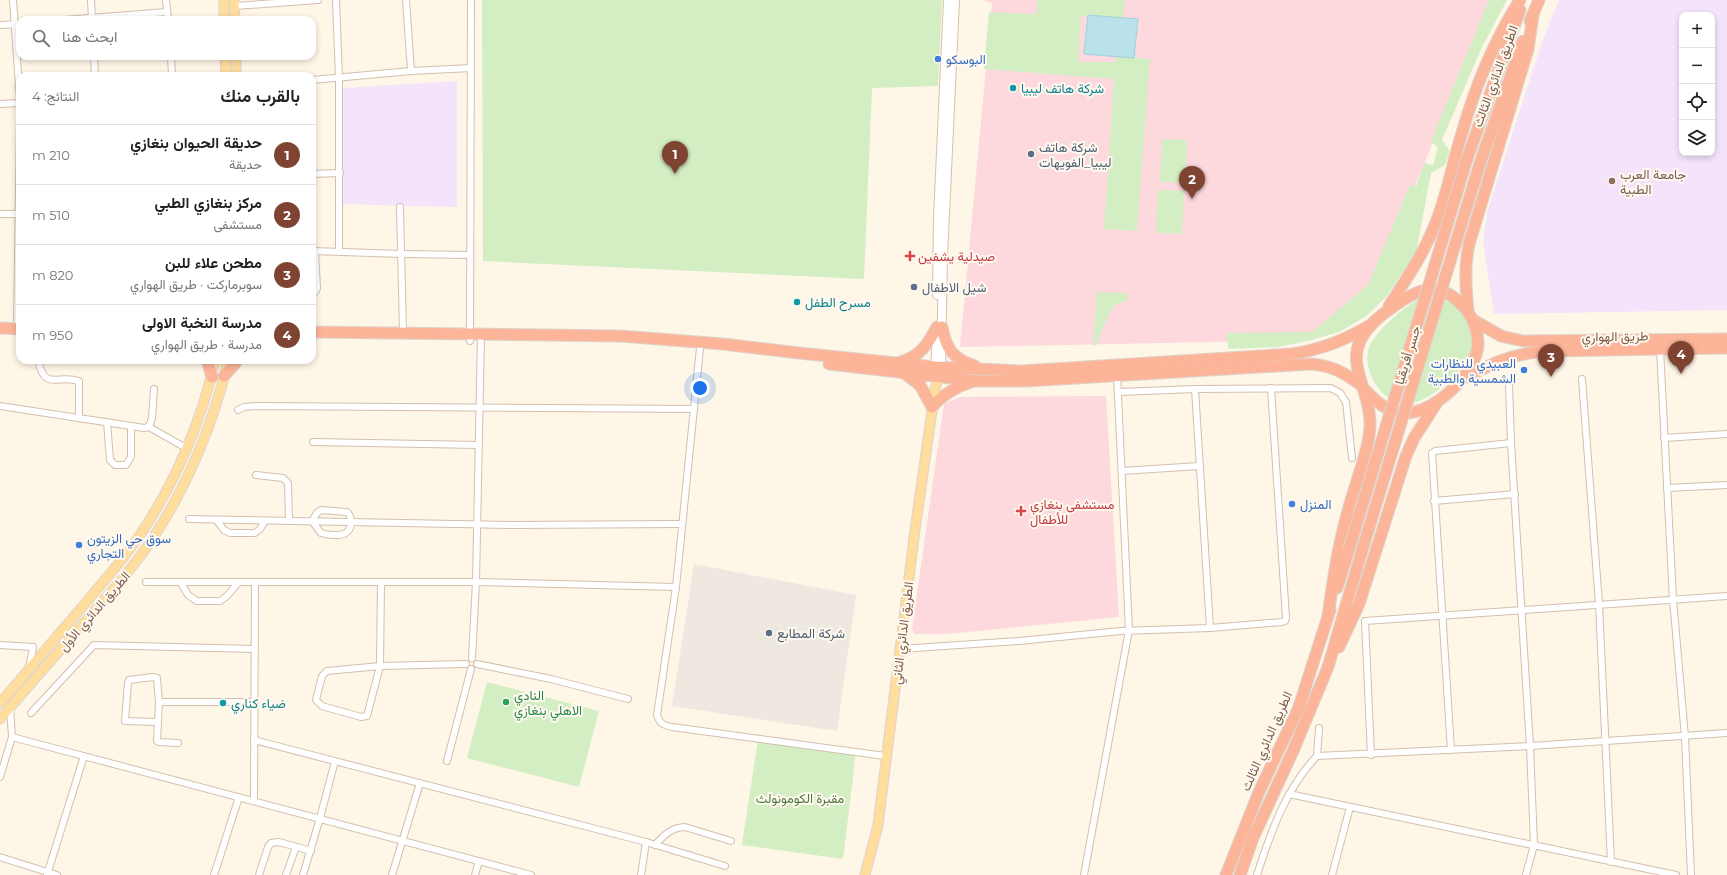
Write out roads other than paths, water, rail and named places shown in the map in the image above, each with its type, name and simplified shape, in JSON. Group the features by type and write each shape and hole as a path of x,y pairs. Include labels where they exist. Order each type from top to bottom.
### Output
{"highway":[{"path":"1384,314 1413,268 1435,226 1462,133 1478,86 1493,50 1509,18 1522,0"},
{"name":"الطريق الدائري الثالث","path":"1467,159 1522,0"},
{"name":"الطريق الدائري الثالث","path":"1480,163 1539,0"},
{"path":"316,332 403,333 700,348 937,372 976,381 1027,381 1311,364 1326,365 1338,369 1386,408 1401,413 1415,412 1425,409 1461,381 1476,356 1477,332 1471,316 1466,276 1466,257 1528,49 1532,16"},
{"name":"جسر أفريقيا","path":"1349,549 1467,159"},
{"name":"جسر أفريقيا","path":"1361,554 1480,163"},
{"path":"937,372 1044,370 1291,354 1326,347 1357,333 1372,324 1412,294 1423,290 1434,289 1446,292 1457,300 1471,316"},
{"name":"طريق الهواري","path":"1471,316 1500,336 1523,342 1727,339"},
{"path":"1328,616 1336,560 1347,512 1368,442 1370,422 1356,366 1356,354 1359,343 1372,324"},
{"path":"899,368 925,348 940,327"},
{"path":"940,327 944,341 953,354 966,363 989,370"},
{"path":"0,328 16,331"},
{"path":"0,335 16,332"},
{"path":"316,339 590,335 677,340 899,368 920,385 932,407 938,400 952,390 976,381"},
{"name":"طريق الهواري","path":"1461,381 1497,362 1526,353 1546,351 1727,348"},
{"path":"208,364 212,377"},
{"path":"224,376 234,364"},
{"path":"1328,667 1343,639 1358,604 1406,456 1414,438 1438,400"},
{"name":"الطريق الدائري الثالث","path":"1226,875 1259,792 1299,707 1349,549"},
{"name":"الطريق الدائري الثالث","path":"1240,875 1253,838 1293,751 1328,667 1361,554"}],"main road":[{"path":"224,0 224,16"},
{"path":"940,327 938,218 948,0"},
{"path":"937,372 955,0"},
{"path":"234,3 235,16"},
{"path":"225,60 226,72"},
{"path":"236,60 236,72"},
{"name":"الطريق الدائري الأول","path":"0,703 120,562 140,535 164,494 186,448 212,377 214,364"},
{"name":"الطريق الدائري الأول","path":"0,719 118,584 151,541 184,482 203,438 227,364"},
{"name":"الطريق الدائري الثاني","path":"865,875 878,825 937,372"}],"street":[{"path":"13,0 16,18"},
{"path":"91,0 92,16"},
{"path":"166,0 168,16"},
{"path":"234,3 318,0"},
{"path":"336,0 339,79 340,251"},
{"path":"406,0 411,71"},
{"path":"470,0 471,68 469,255 480,408 478,523 472,658"},
{"path":"124,16 167,12"},
{"path":"0,26 16,24"},
{"path":"18,60 19,72"},
{"path":"94,60 95,72"},
{"path":"171,60 172,72"},
{"path":"316,80 339,79 411,71 471,68"},
{"path":"0,104 16,103"},
{"path":"316,174 340,173"},
{"path":"400,207 403,333"},
{"path":"0,214 16,214"},
{"path":"316,251 469,255"},
{"path":"316,279 316,291"},
{"path":"700,348 681,524 676,588 657,716 659,722 663,725 886,756"},
{"path":"1660,349 1673,599 1685,737 1691,875"},
{"path":"39,364 41,374 46,379 77,380 80,382 79,418"},
{"path":"1084,875 1129,630 1117,375"},
{"path":"1582,379 1599,604 1611,862"},
{"path":"1509,385 1511,443 1516,494 1530,746 1534,845 1526,875"},
{"path":"900,649 1019,642 1129,630 1210,628 1285,621 1270,388"},
{"path":"1118,392 1195,389 1331,388 1340,393 1346,402 1352,458"},
{"path":"149,427 152,418 154,389"},
{"path":"1195,389 1210,628"},
{"path":"0,406 131,426 149,427 186,448"},
{"path":"238,410 244,407 256,406 694,409"},
{"path":"107,422 110,460 115,465 126,465 130,460 131,426"},
{"path":"1664,438 1727,434"},
{"path":"313,442 479,445"},
{"path":"1451,750 1432,453 1435,451 1511,443"},
{"path":"1122,471 1199,466"},
{"path":"256,474 283,478 288,484 289,521"},
{"path":"1667,488 1727,485"},
{"path":"1434,501 1516,494"},
{"path":"312,521 319,511 332,510 347,512 352,522"},
{"path":"188,519 217,521 478,523 512,525 681,524"},
{"path":"217,521 224,530 230,533 256,533 265,521"},
{"path":"312,521 321,533 335,535 346,532 352,522"},
{"path":"146,582 255,584 476,582 676,588"},
{"path":"182,583 188,595 197,601 220,601 227,596 238,583"},
{"path":"381,583 380,666 368,713 365,717 322,706 317,703 316,700 322,676 325,672 380,666 466,664"},
{"path":"254,801 255,584"},
{"path":"1372,755 1366,620 1727,596"},
{"path":"0,645 33,647 29,669"},
{"path":"31,713 94,645 254,649"},
{"path":"466,664 468,660 472,658"},
{"path":"472,658 476,660 477,664"},
{"path":"466,664 467,668 471,670"},
{"path":"447,761 471,670 475,668 477,664"},
{"path":"477,664 544,677 628,699"},
{"path":"157,722 126,721 128,681 156,678 160,702 159,719 157,722 157,742 178,743"},
{"path":"160,702 254,702"},
{"path":"0,776 12,737 10,707"},
{"path":"1257,875 1289,794 1305,769 1317,756 1319,728"},
{"path":"1317,756 1372,755 1605,742 1727,733"},
{"path":"12,737 531,875"},
{"path":"254,740 646,842 725,866"},
{"path":"48,874 84,756"},
{"path":"303,875 311,851 335,761"},
{"path":"392,875 420,783"},
{"path":"1289,794 1676,875"},
{"path":"214,875 239,797"},
{"path":"1335,874 1350,807"},
{"path":"655,845 664,835 681,827 731,841"},
{"path":"259,875 268,847 271,843 279,842 311,851"},
{"path":"641,875 646,842"},
{"path":"286,875 296,847"},
{"path":"0,858 48,874 57,875"},
{"path":"475,875 479,861"}],"water":[{"path":"1088,15 1138,19 1134,58 1084,54"}],"place":[{"name":"البوسكو","path":"938,59"},
{"name":"شركة هاتف ليبيا","path":"1013,88"},
{"name":"شركة هاتف ليبيا_الفويهات","path":"1031,154"},
{"name":"حديقة الحيوان بنغازي","path":"675,174"},
{"name":"جامعة العرب الطبية","path":"1612,181"},
{"name":"مركز بنغازي الطبي","path":"1192,199"},
{"name":"صيدلية يشفين","path":"910,256"},
{"name":"شيل الاطفال","path":"914,287"},
{"name":"مسرح الطفل","path":"797,302"},
{"name":"العبيدي للنظارات الشمسية والطبية","path":"1524,370"},
{"name":"مدرسة النخبة الاولى","path":"1681,374"},
{"name":"مطحن علاء للبن","path":"1551,377"},
{"name":"المنزل","path":"1292,504"},
{"name":"مستشفى بنغازي للأطفال","path":"1021,511"},
{"name":"سوق حي الزيتون التجاري","path":"79,545"},
{"name":"شركة المطابع","path":"769,633"},
{"name":"النادي الاهلي بنغازي","path":"506,702"},
{"name":"ضياء كناري","path":"223,703"}],"park label":[{"name":"مقبرة الكومونولث","path":"800,798"}]}
